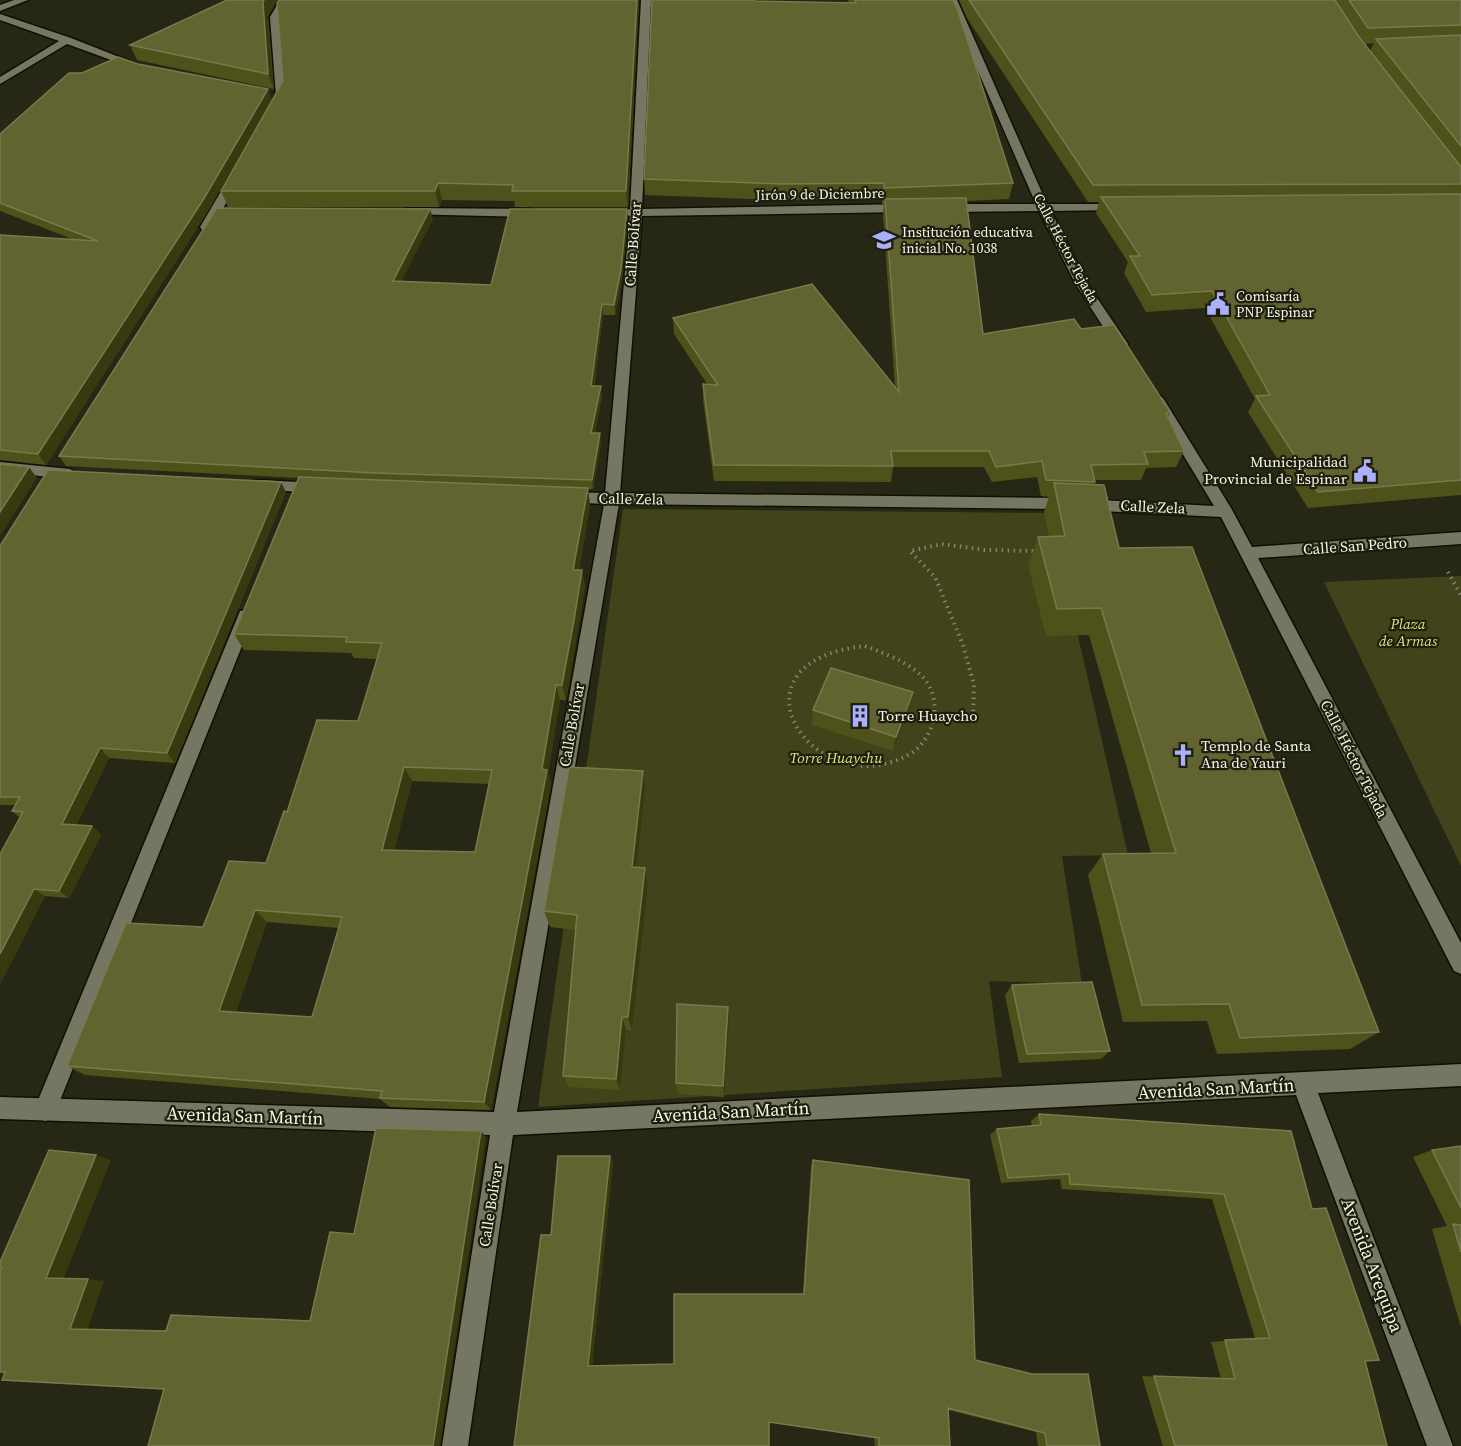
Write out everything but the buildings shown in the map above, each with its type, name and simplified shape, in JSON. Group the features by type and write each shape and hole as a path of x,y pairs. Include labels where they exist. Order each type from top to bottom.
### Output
{"street":[{"path":"0,8 23,0"},
{"path":"270,116 276,95 275,17 285,0"},
{"name":"Calle Bolívar","path":"454,1446 503,1124 612,499 636,213 646,0"},
{"name":"Calle Héctor Tejada","path":"952,0 1043,207 1082,283 1127,352"},
{"path":"0,17 147,70"},
{"path":"0,81 68,40"},
{"path":"197,242 222,212 243,164"},
{"name":"Jirón 9 de Diciembre","path":"612,213 1138,207"},
{"path":"396,212 540,213"},
{"path":"1146,382 1226,512"},
{"path":"0,467 86,475"},
{"path":"240,483 333,488"},
{"path":"290,509 299,487"},
{"name":"Calle Zela","path":"554,497 1037,504 1167,507 1226,512"},
{"name":"Calle Héctor Tejada","path":"1226,512 1461,964"},
{"name":"Calle San Pedro","path":"1248,553 1461,538"},
{"path":"45,1110 254,596"},
{"name":"Avenida San Martín","path":"0,1108 503,1124 1461,1075"},
{"name":"Avenida Arequipa","path":"1304,1084 1440,1446"}],"path":[{"path":"937,720 973,717 974,685 963,645 935,577 910,551 942,544 985,550 1040,551 1037,504"},
{"path":"866,646 910,662 927,679 936,699 937,720 928,739 912,755 889,765 863,766 837,761 814,748 799,732 790,715 789,696 794,678 805,664 822,653 841,647 866,646"}],"green space":[{"name":"Torre Huaychu","path":"623,509 1050,513 1128,855 1062,856 1082,984 989,981 1002,1077 538,1107"},
{"name":"Plaza de Armas","path":"1461,576 1461,866 1324,582"}],"place":[{"name":"Institución educativa inicial No. 1038","path":"884,240"},
{"name":"Comisaría PNP Espinar","path":"1218,304"},
{"name":"Municipalidad Provincial de Espinar","path":"1365,471"},
{"name":"Torre Huaycho","path":"860,716"},
{"name":"Templo de Santa Ana de Yauri","path":"1183,755"}]}
